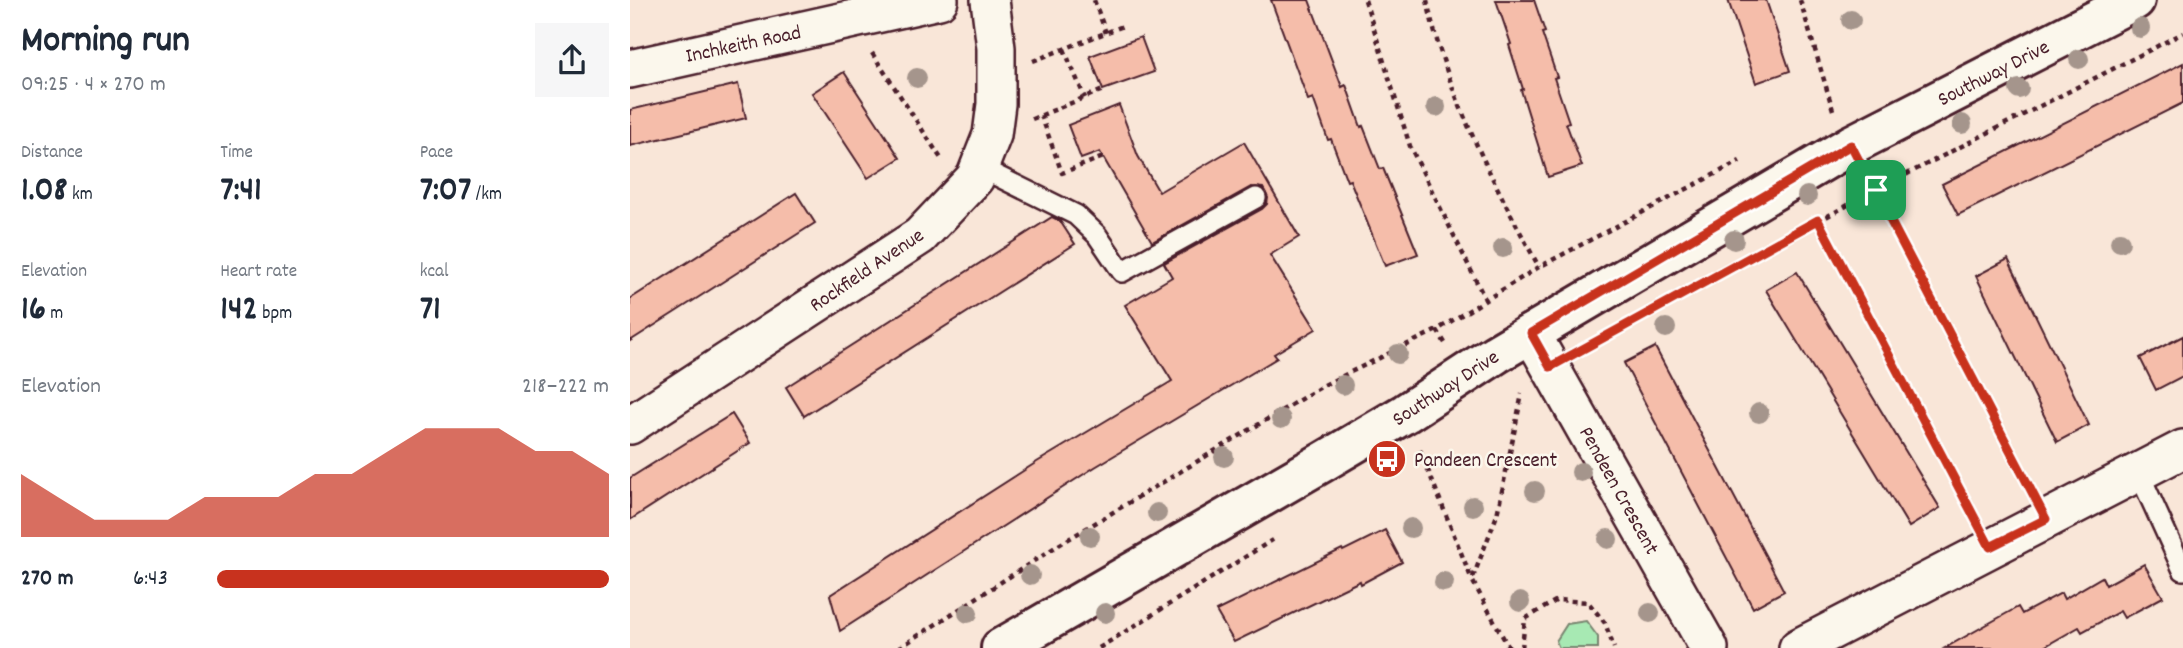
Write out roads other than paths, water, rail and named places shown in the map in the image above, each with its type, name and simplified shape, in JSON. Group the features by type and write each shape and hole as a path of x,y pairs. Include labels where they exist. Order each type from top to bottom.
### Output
{"street":[{"name":"Inchkeith Road","path":"630,69 939,0"},
{"path":"978,164 996,104 996,48 990,0"},
{"name":"Southway Drive","path":"1001,648 1405,413 1531,333 1851,145 2135,0"},
{"name":"Rockfield Avenue","path":"630,425 920,236 978,164"},
{"name":"Pendeen Crescent","path":"1531,333 1709,648"},
{"path":"1798,648 2183,449"}],"lane":[{"path":"978,164 1076,215 1097,235 1122,272 1256,198"},
{"path":"2137,471 2183,570"}],"place":[{"name":"Pandeen Crescent","path":"1387,459"}]}
